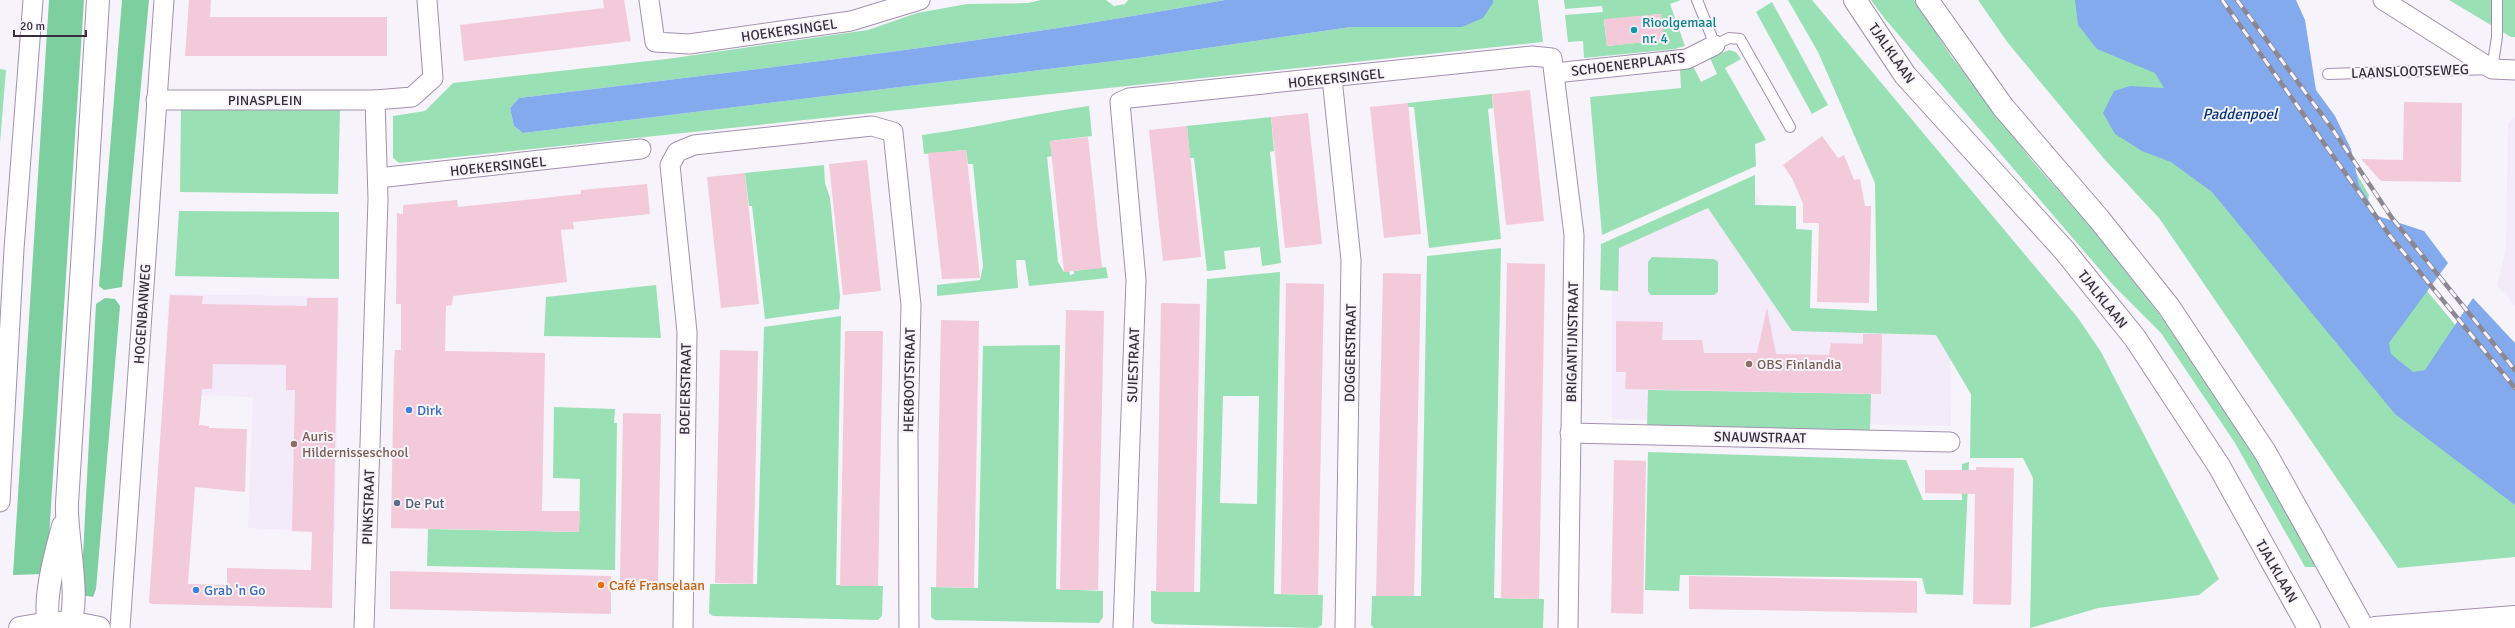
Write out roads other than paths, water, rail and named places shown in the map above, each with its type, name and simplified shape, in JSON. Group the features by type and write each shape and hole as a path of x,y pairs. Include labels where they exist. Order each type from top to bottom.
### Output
{"main road":[{"path":"59,625 72,563 66,515 82,277 98,0"},
{"name":"TJALKLAAN","path":"1856,0 1905,75 2064,250 2135,338 2218,466 2309,628"},
{"path":"1927,0 2003,107 2099,219 2169,307 2265,452 2363,628"},
{"path":"2374,628 2515,617"},
{"path":"20,628 59,625 99,628"}],"street":[{"path":"0,502 14,255 33,0"},
{"name":"HOGENBANWEG","path":"120,628 164,0"},
{"name":"PINASPLEIN","path":"156,100 375,100 412,97 433,78 427,0"},
{"name":"HOEKERSINGEL","path":"649,0 655,42 689,44 851,21 873,7 920,0"},
{"name":"LAANSLOOTSEWEG","path":"2383,0 2492,69 2515,70"},
{"name":"SCHOENERPLAATS","path":"1554,66 1687,59 1715,45"},
{"name":"HOEKERSINGEL","path":"1120,102 1129,98 1532,56 1554,66"},
{"name":"BRIGANTIJNSTRAAT","path":"1554,66 1574,235 1568,628"},
{"name":"DOGGERSTRAAT","path":"1332,78 1351,260 1345,628"},
{"path":"375,100 378,178"},
{"name":"SUIESTRAAT","path":"1120,102 1136,280 1123,628"},
{"name":"BOEIERSTRAAT","path":"683,628 687,332 670,165 677,152 694,145 872,126 892,132"},
{"name":"HEKBOOTSTRAAT","path":"892,132 911,305 908,435 909,628"},
{"name":"HOEKERSINGEL","path":"378,178 641,149"},
{"name":"PINKSTRAAT","path":"364,628 378,178"},
{"name":"SNAUWSTRAAT","path":"1570,433 1950,442"}],"lane":[{"path":"1697,0 1715,45"},
{"path":"2492,69 2497,37 2497,0"},
{"name":"SCHOENERPLAATS","path":"1715,45 1729,38 1740,39 1790,127"},
{"name":"LAANSLOOTSEWEG","path":"2328,74 2492,69"}],"water":[{"path":"1225,0 1493,0 1493,3 1483,18 1462,27 1351,27 1138,58 523,133 514,126 510,108 519,98 784,66 961,42"},
{"name":"Paddenpoel","path":"2075,0 2296,0 2305,20 2316,90 2335,116 2351,149 2359,185 2378,216 2424,231 2448,263 2389,343 2391,354 2413,372 2425,370 2473,298 2515,343 2515,505 2395,414 2212,192 2171,162 2142,151 2115,134 2103,113 2114,91 2130,86 2164,88 2155,73 2097,49 2078,25"}],"railway":[{"path":"2222,0 2390,236 2515,388"},
{"path":"2237,0 2331,127 2392,218 2515,370"}],"place":[{"name":"Rioolgemaal nr. 4","path":"1634,30"},
{"name":"OBS Finlandia","path":"1749,364"},
{"name":"Dirk","path":"409,410"},
{"name":"Auris Hildernisseschool","path":"294,444"},
{"name":"De Put","path":"397,503"},
{"name":"Café Franselaan","path":"601,585"},
{"name":"Grab 'n Go","path":"196,590"}]}
